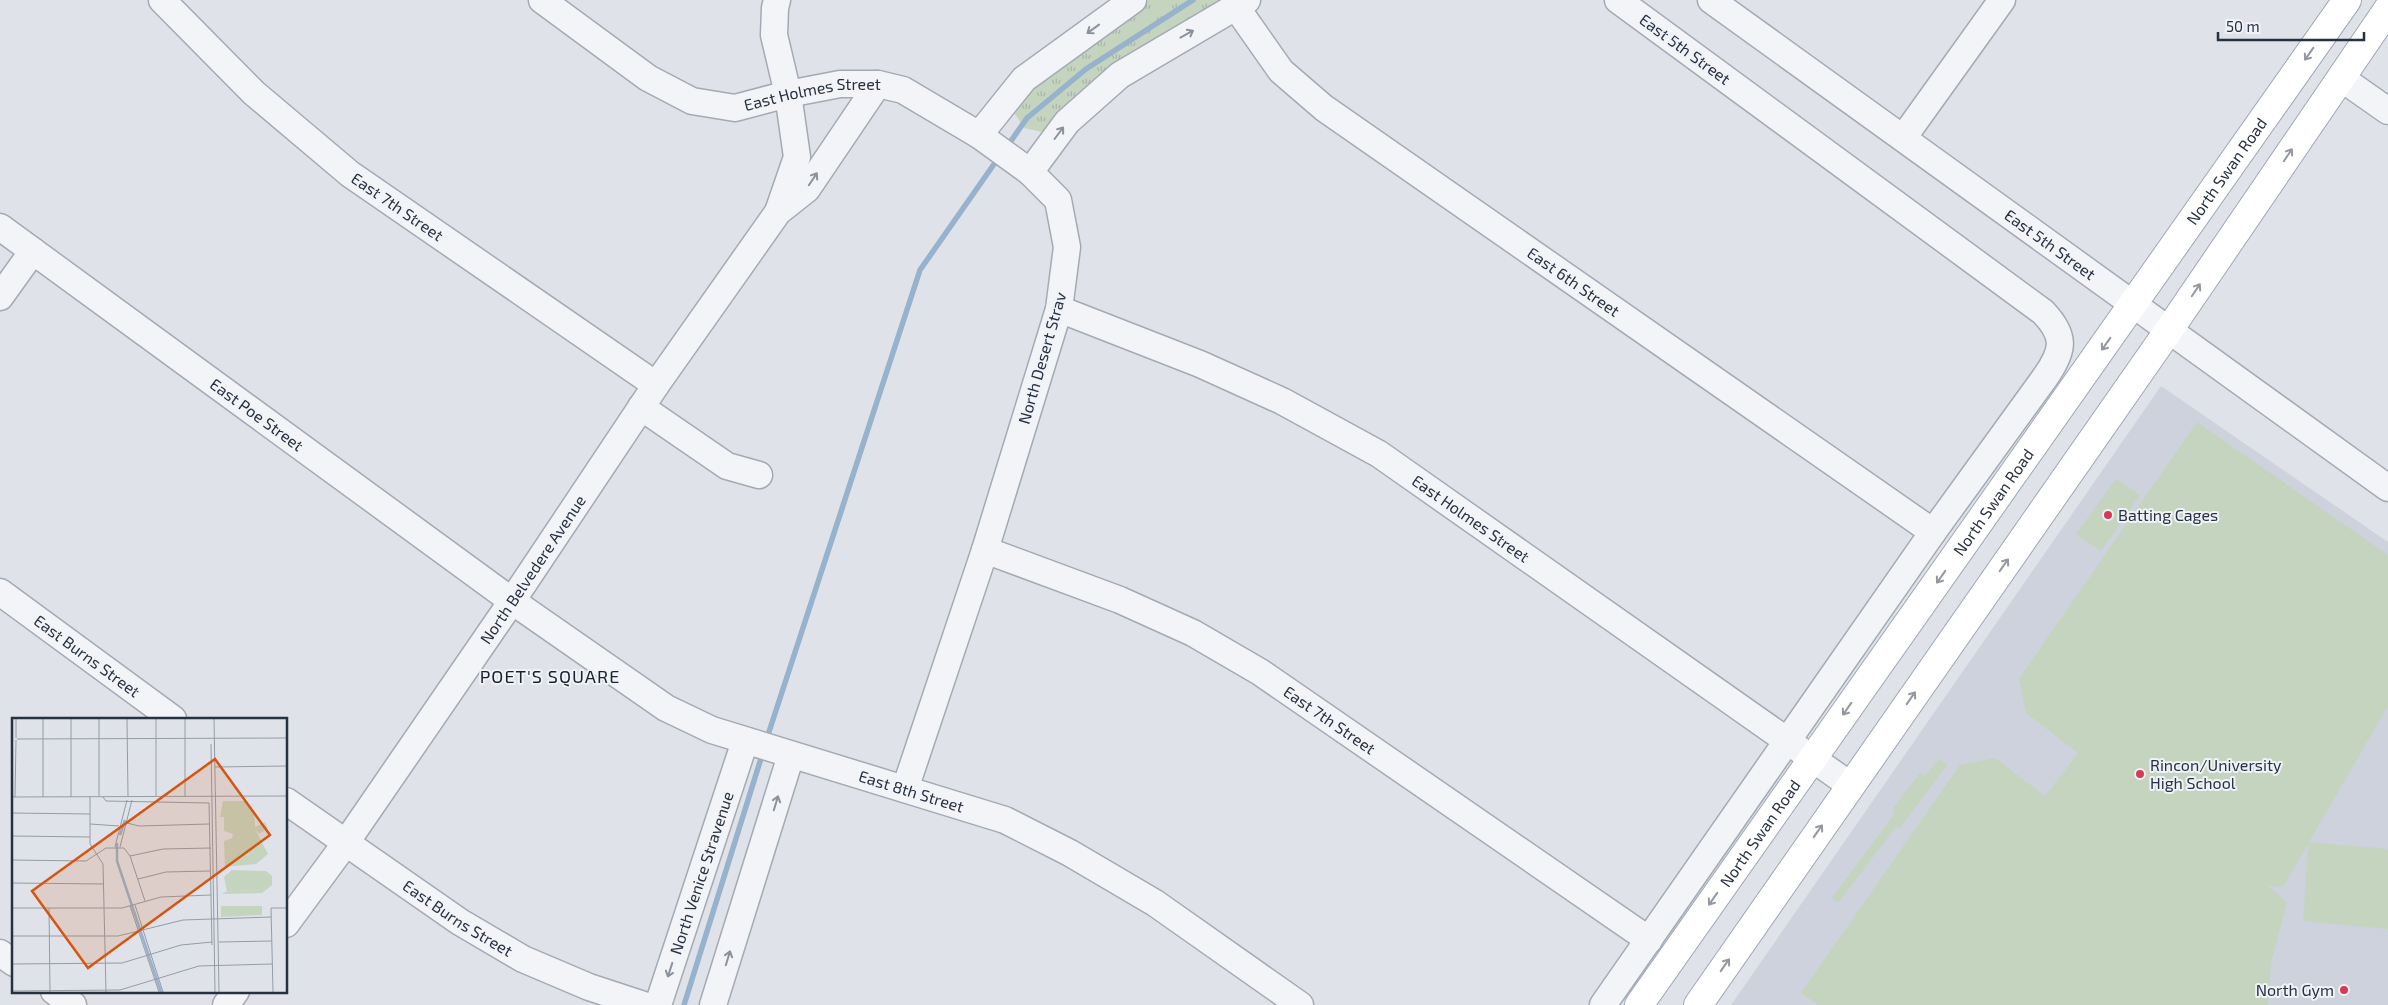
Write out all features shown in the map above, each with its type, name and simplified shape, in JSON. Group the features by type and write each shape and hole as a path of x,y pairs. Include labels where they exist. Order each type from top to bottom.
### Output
{"main road":[{"name":"North Swan Road","path":"1638,1005 2347,0"},
{"path":"1698,1005 2169,330 2388,9"}],"street":[{"name":"East 7th Street","path":"162,0 254,93 350,174 656,385"},
{"name":"East Holmes Street","path":"542,0 648,78 692,101 735,108 788,94 840,84 878,84 903,90 979,135 1030,172"},
{"name":"North Belvedere Avenue","path":"777,0 774,35 788,94 797,157 778,212"},
{"path":"979,135 1024,79 1133,0"},
{"name":"East 5th Street","path":"1618,0 2043,312 2055,324 2059,335"},
{"name":"East 5th Street","path":"1711,0 2388,488"},
{"path":"1903,138 2002,0"},
{"path":"1030,172 1067,122 1120,74 1242,4"},
{"name":"East 6th Street","path":"1242,4 1280,70 1324,108 1933,532"},
{"path":"2341,78 2388,111"},
{"name":"North Belvedere Avenue","path":"288,921 346,844 512,601 656,385 778,212 806,188 878,84"},
{"name":"North Desert Strav","path":"905,789 984,550 1059,309 1067,247 1058,200 1030,172"},
{"name":"East Poe Street","path":"0,227 512,601"},
{"path":"0,297 33,251"},
{"name":"East Holmes Street","path":"1059,309 1200,364 1282,402 1379,454 1813,757 1850,785"},
{"name":"North Swan Road","path":"1603,1005 1933,532 2057,360 2061,347 2059,335"},
{"path":"641,407 727,466 759,475"},
{"name":"East 7th Street","path":"984,550 1120,600 1193,633 1260,672 1649,940"},
{"name":"East Burns Street","path":"0,592 172,718"},
{"name":"East 8th Street","path":"512,601 666,708 712,730 1005,820 1070,852 1155,903 1300,1005"},
{"name":"North Venice Stravenue","path":"658,1005 745,741"},
{"path":"713,1005 791,755"},
{"name":"East Burns Street","path":"288,802 460,922 523,959 589,987 644,1005"},
{"path":"0,953 12,962"},
{"path":"55,992 73,1005"},
{"path":"226,1005 235,992"}],"shaded area":[{"name":"Rincon/University High School","path":"2161,386 2388,542 2388,1005 1731,1005"}],"green space":[{"path":"1149,0 1229,0 1047,133 1024,128 1015,114 1021,96 1063,57"},
{"name":"Rincon/University High School","path":"2197,422 2388,555 2388,706 2309,842 2388,849 2388,929 2303,921 2308,844 2283,887 2267,885 2287,902 2271,963 2268,1005 1819,1005 1801,993 1960,765 1995,758 2045,796 2078,753 2026,713 2019,679"},
{"name":"Batting Cages","path":"2116,479 2140,495 2101,551 2076,534"},
{"path":"1939,759 1947,765 1899,829 1896,827 1838,903 1832,898 1895,813 1892,810 1920,773 1925,776"}],"waterway":[{"path":"1006,148 1027,118 1086,69 1193,0"},
{"path":"766,741 920,270 999,157"},
{"path":"684,1005 763,752"}],"place":[{"name":"Batting Cages","path":"2108,515"},
{"name":"Rincon/University High School","path":"2140,774"},
{"name":"North Gym","path":"2344,990"}],"district":[{"name":"POET'S SQUARE","path":"550,677"}]}
